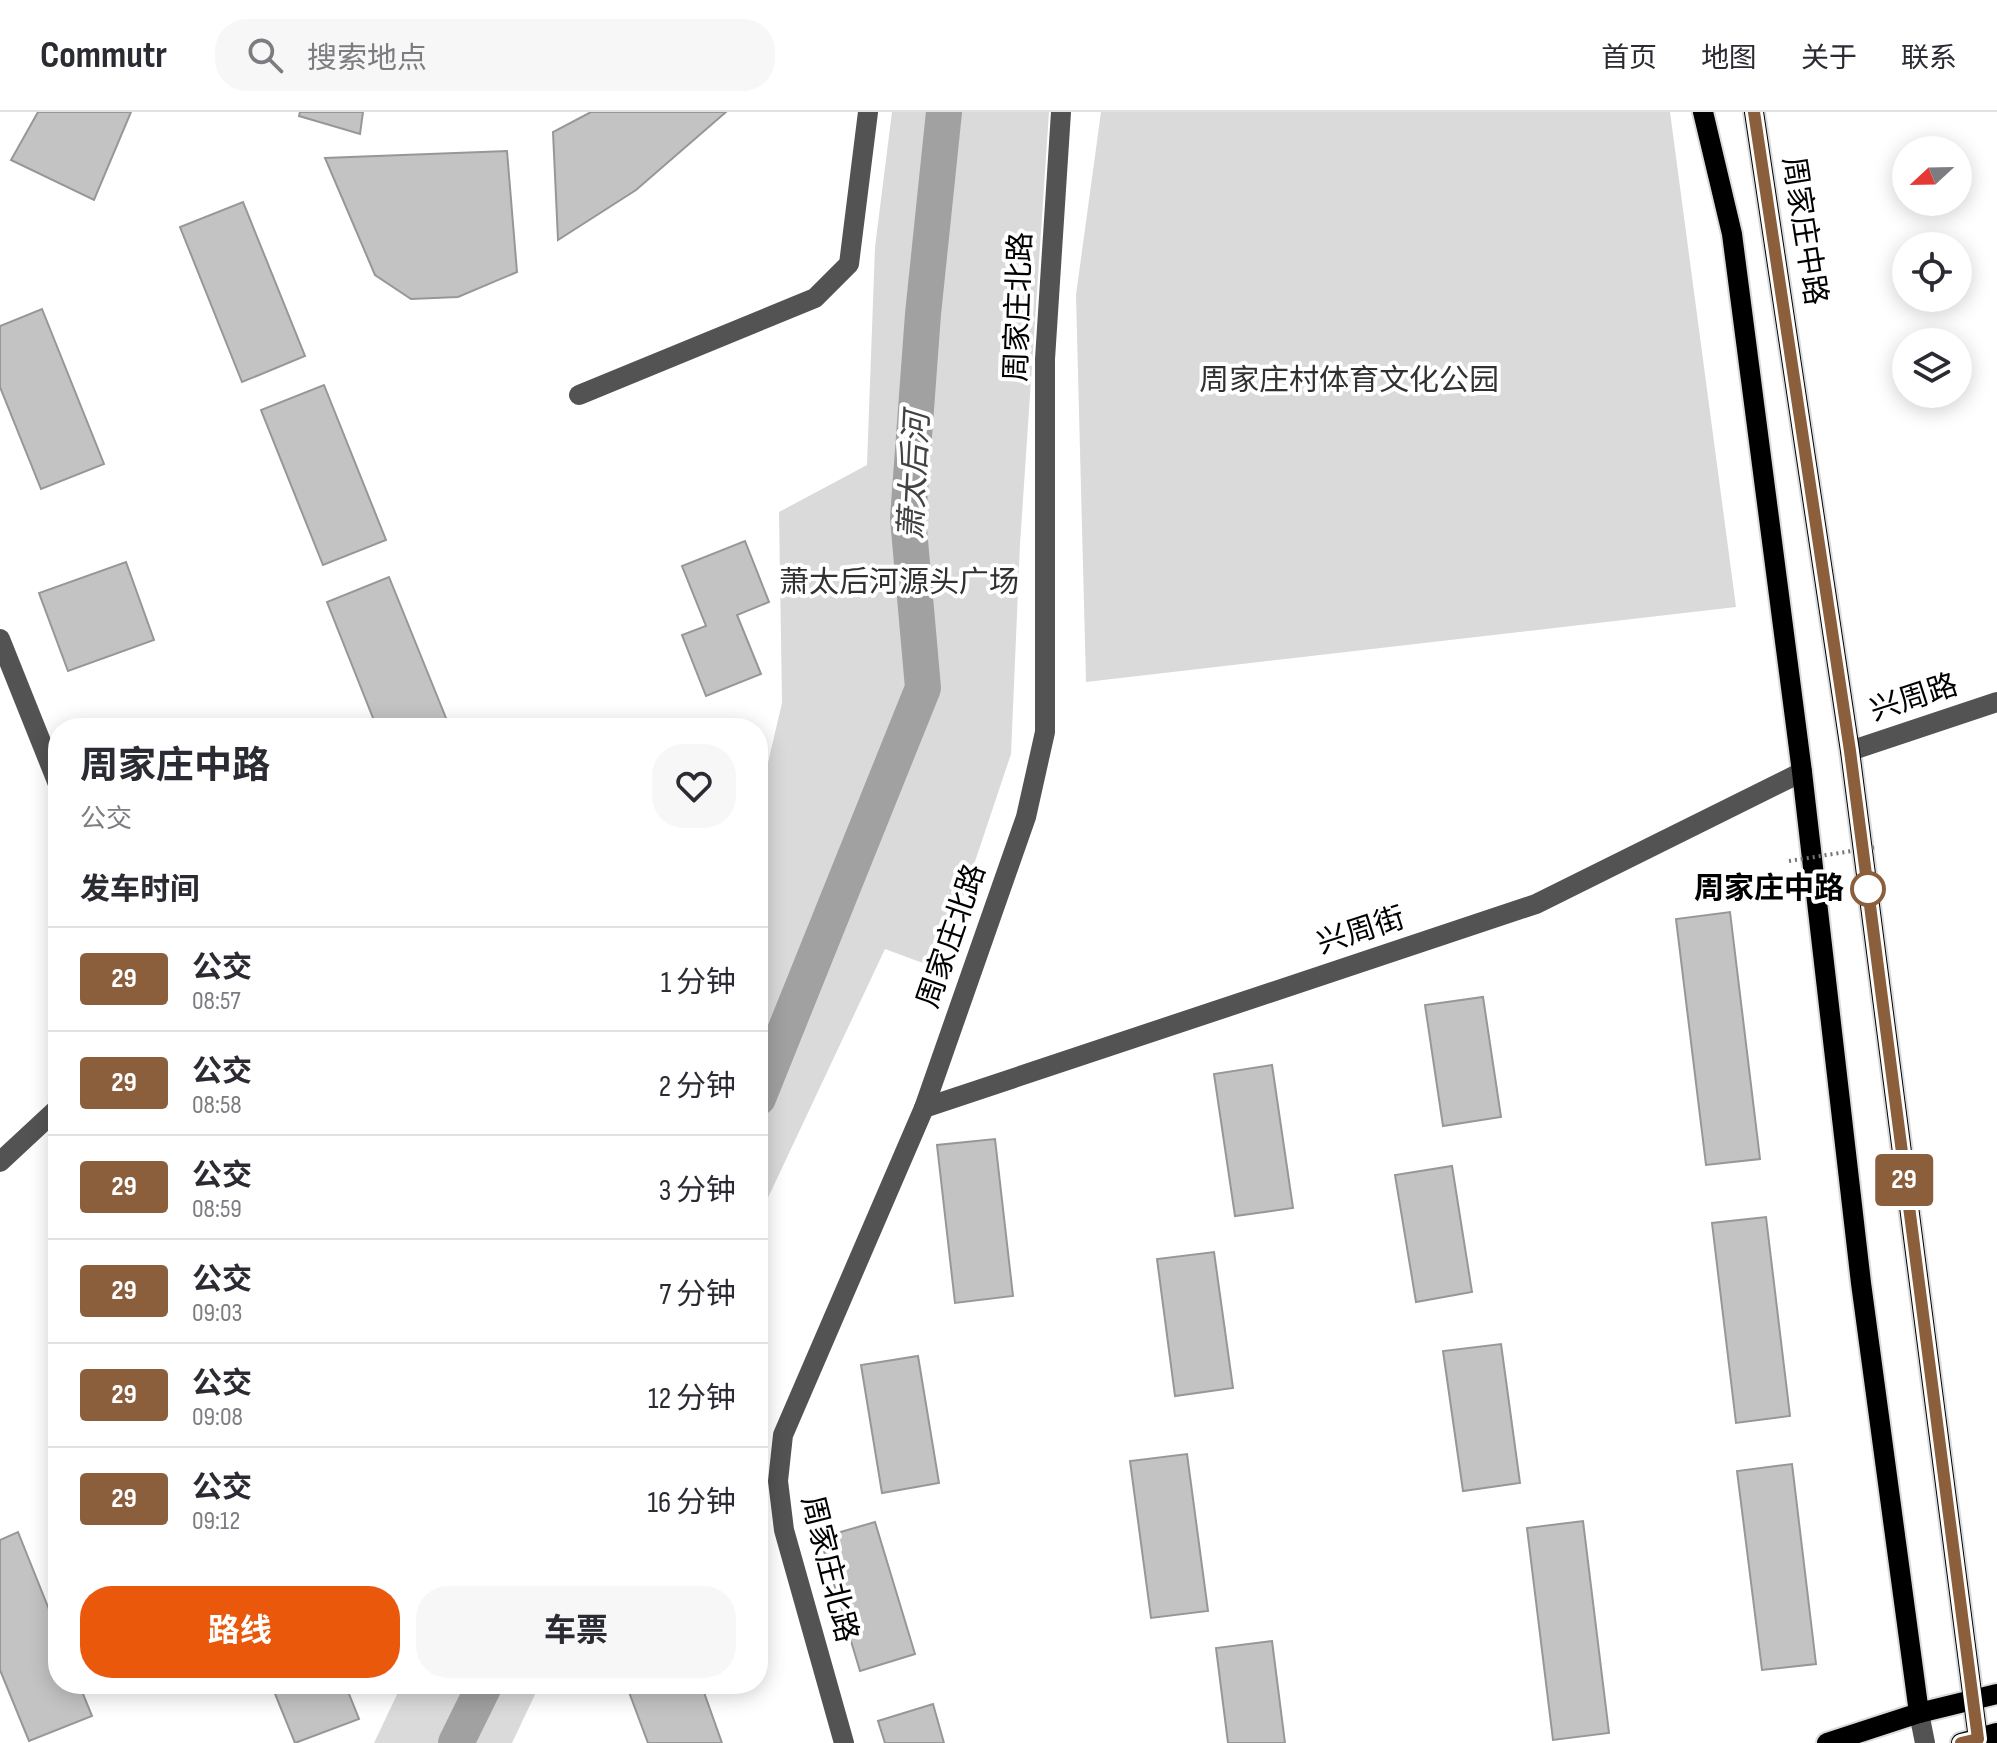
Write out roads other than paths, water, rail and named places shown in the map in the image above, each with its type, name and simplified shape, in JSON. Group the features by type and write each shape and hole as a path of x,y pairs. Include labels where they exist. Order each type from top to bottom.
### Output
{"main road":[{"path":"1703,112 1732,234 1802,772 1861,1283 1919,1713"},
{"name":"周家庄中路","path":"1754,112 1850,751 1978,1739"},
{"path":"1827,1743 1919,1713 1997,1694"}],"street":[{"path":"579,395 815,298 849,264 868,112"},
{"name":"周家庄北路","path":"844,1743 784,1530 778,1481 783,1435 924,1108 1026,817 1045,732 1045,359 1061,112"},
{"path":"0,639 48,759"},
{"name":"兴周路","path":"1850,751 1997,702"},
{"name":"兴周街","path":"924,1108 1536,904 1802,772"},
{"path":"0,1162 48,1117"},
{"path":"1919,1713 1925,1743"}],"waterway":[{"name":"萧太后河","path":"768,1073 923,688 908,518 923,314 944,112"},
{"name":"萧太后河","path":"456,1743 480,1694"}],"place":[{"name":"周家庄中路","path":"1868,889"}],"park label":[{"name":"周家庄村体育文化公园","path":"1349,381"},
{"name":"萧太后河源头广场","path":"899,583"}]}
